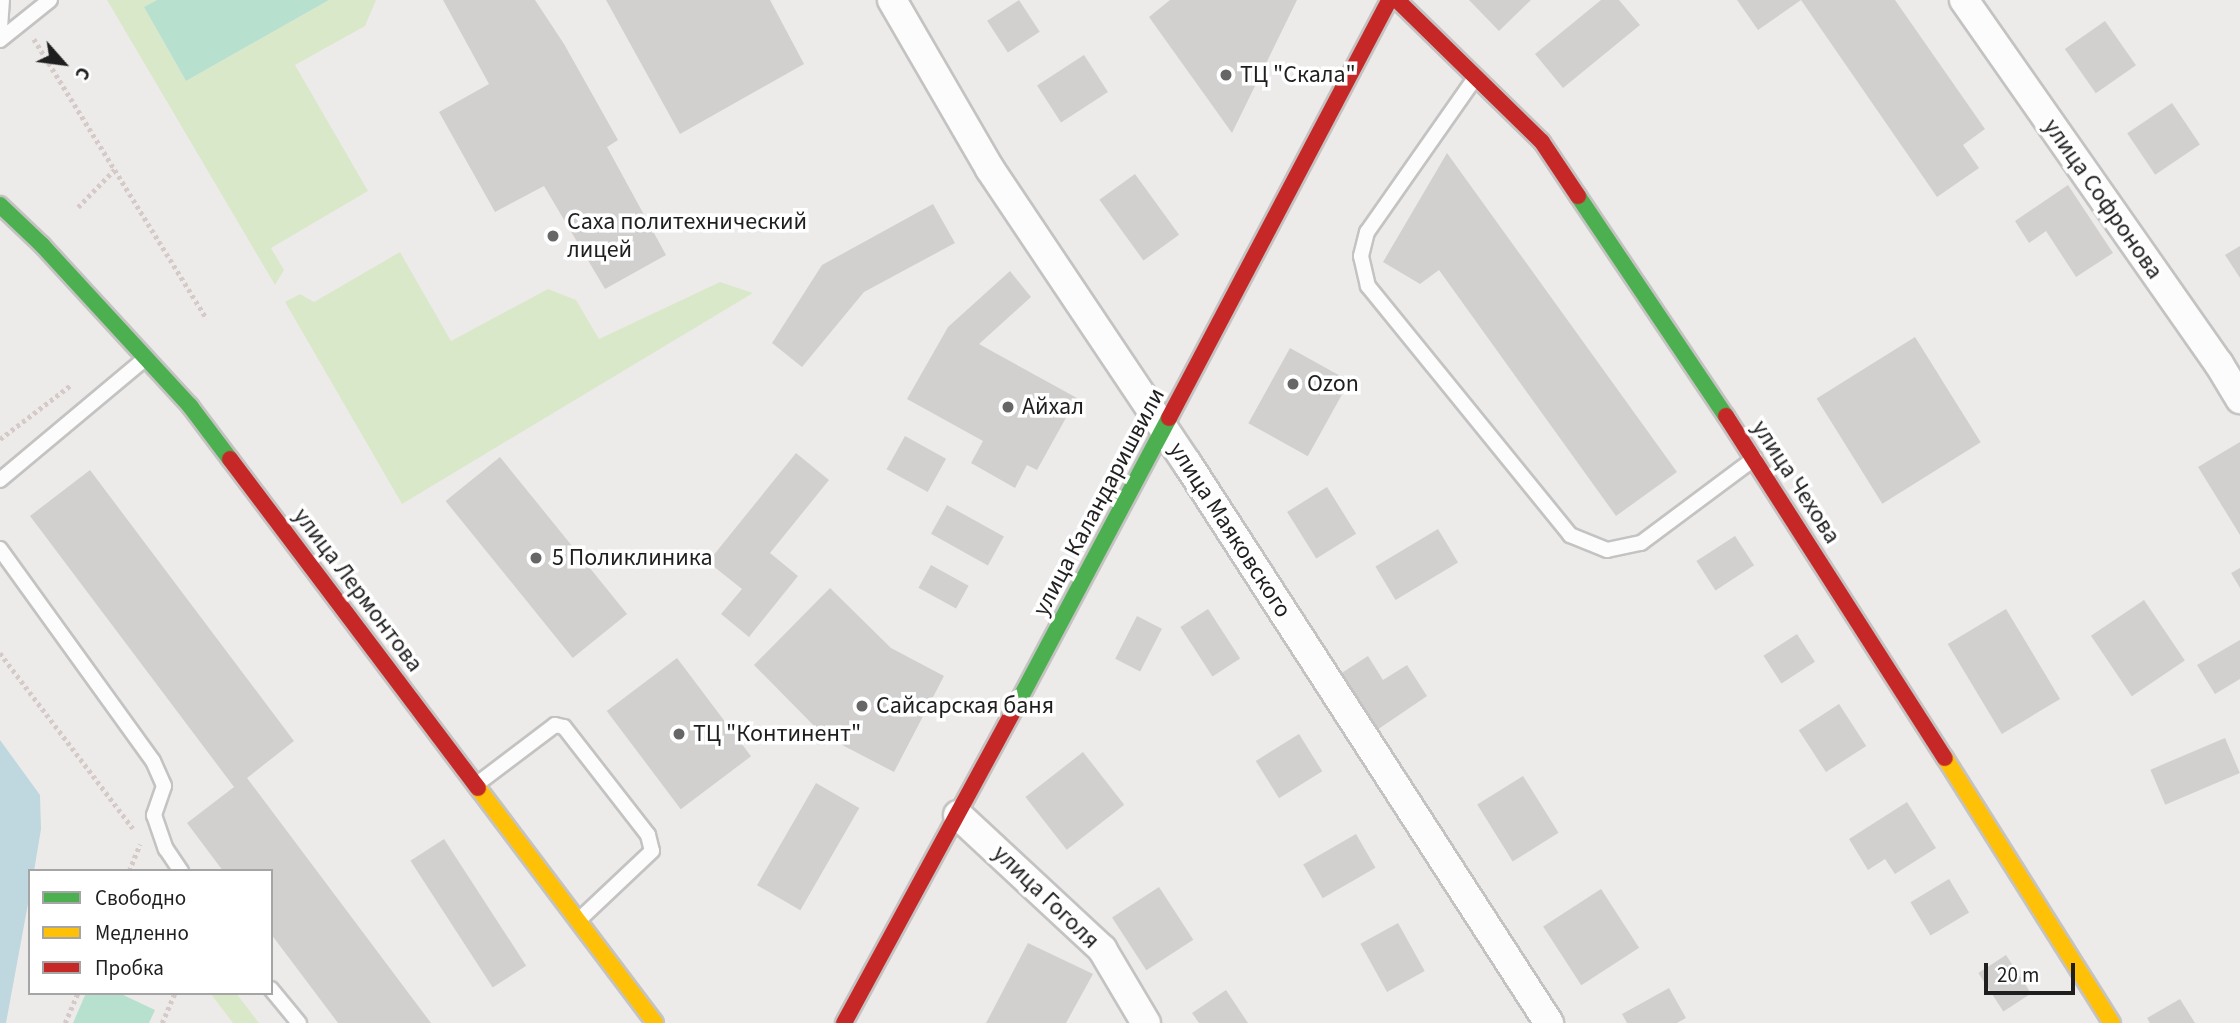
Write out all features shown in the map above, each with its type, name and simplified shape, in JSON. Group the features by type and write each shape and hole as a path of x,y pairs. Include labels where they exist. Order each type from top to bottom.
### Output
{"street":[{"name":"улица Маяковского","path":"892,0 990,169 1164,429 1549,1023"},
{"name":"улица Каландаришвили","path":"844,1023 1164,429 1389,0"},
{"name":"улица Чехова","path":"1397,0 1542,142 1755,458 2112,1023"},
{"name":"улица Софронова","path":"1964,0 2219,364 2240,399"},
{"name":"улица Лермонтова","path":"0,205 147,356 190,406 655,1023"},
{"name":"улица Гоголя","path":"958,815 1102,949 1146,1023"}],"lane":[{"path":"0,28 2,0"},
{"path":"0,40 50,0"},
{"path":"1476,77 1367,232 1361,256 1368,286 1570,536 1607,550 1641,543 1755,458"},
{"path":"0,480 129,375 147,356"},
{"path":"0,549 153,761 164,786 154,816 166,849 180,869"},
{"path":"475,785 555,725 564,727 648,835 652,851 578,921"},
{"path":"273,991 299,1023"}],"path":[{"path":"23,20 207,318"},
{"path":"78,207 115,169"},
{"path":"0,439 71,385"},
{"path":"0,653 142,840 130,869"},
{"path":"65,1023 77,995"},
{"path":"162,1023 174,995"}],"green space":[{"path":"107,0 157,0 144,7 186,81 329,0 376,0 365,26 295,65 368,191 271,248 284,270 275,285"},
{"path":"157,0 329,0 186,81 144,7"},
{"path":"400,252 451,341 548,289 576,300 599,339 720,282 753,293 402,504 285,302 300,294 314,302"},
{"path":"85,995 123,995 155,1010 149,1023 73,1023"},
{"path":"212,995 238,995 259,1023 233,1023"}],"water":[{"path":"0,740 40,795 41,829 34,869 28,869 28,904 6,1023 0,1023"}],"building":[{"path":"443,0 535,0 564,44 618,140 607,147 666,255 605,289 544,186 495,212 439,112 489,84"},
{"path":"606,0 770,0 804,64 680,134"},
{"path":"1019,0 1040,32 1008,53 987,21"},
{"name":"ТЦ \"Скала\"","path":"1170,0 1297,0 1232,133 1149,17"},
{"path":"1469,0 1531,0 1499,31"},
{"path":"1601,0 1619,0 1640,25 1563,88 1535,54"},
{"path":"1737,0 1801,0 1758,30"},
{"path":"1801,0 1895,0 1985,129 1963,145 1979,168 1937,197"},
{"path":"2105,21 2136,65 2096,93 2065,49"},
{"path":"1084,55 1108,92 1061,122 1037,85"},
{"path":"2172,103 2200,144 2155,175 2127,133"},
{"path":"1447,153 1677,472 1616,516 1439,270 1420,284 1383,262"},
{"path":"1135,174 1179,235 1143,261 1099,200"},
{"path":"2068,185 2113,253 2076,277 2046,231 2029,243 2015,221"},
{"path":"933,204 955,243 864,292 802,367 772,343 822,265"},
{"path":"2240,246 2240,278 2225,255"},
{"name":"Айхал","path":"1010,271 1031,297 979,344 1077,398 1037,470 1027,465 1015,488 971,463 983,441 907,399 948,327"},
{"path":"1915,337 1981,442 1882,504 1817,398"},
{"path":"1290,348 1349,381 1308,456 1248,423"},
{"path":"905,436 946,459 928,492 887,469"},
{"path":"2240,442 2240,535 2198,467"},
{"path":"796,453 829,480 770,553 798,576 749,637 721,614 742,589 708,562"},
{"name":"5 Поликлиника","path":"500,457 627,614 573,658 446,501"},
{"path":"90,470 294,741 247,778 431,1023 338,1023 273,937 273,869 222,869 187,823 234,787 30,516"},
{"path":"1327,487 1356,534 1316,559 1287,512"},
{"path":"947,505 1004,537 988,565 931,534"},
{"path":"1438,529 1458,562 1396,600 1375,567"},
{"path":"1735,536 1754,565 1715,590 1696,561"},
{"path":"931,565 969,586 956,609 918,588"},
{"path":"2240,568 2240,588 2231,573"},
{"name":"Сайсарская баня","path":"830,588 891,648 944,676 894,772 823,735 754,665"},
{"path":"2144,600 2185,661 2132,696 2091,636"},
{"path":"1208,609 1240,658 1212,676 1180,627"},
{"path":"2006,609 2060,699 2002,734 1948,644"},
{"path":"1137,616 1162,629 1140,671 1115,659"},
{"path":"1797,634 1815,662 1781,683 1763,656"},
{"path":"2240,640 2240,679 2215,694 2197,665"},
{"path":"1368,656 1383,680 1407,665 1427,696 1377,730 1340,674"},
{"name":"ТЦ \"Континент\"","path":"677,658 751,756 681,809 607,711"},
{"path":"1839,704 1866,746 1826,772 1799,730"},
{"path":"1299,734 1322,771 1279,798 1256,761"},
{"path":"2225,738 2240,773 2165,805 2150,770"},
{"path":"1083,752 1124,805 1067,850 1025,797"},
{"path":"1523,776 1559,833 1513,861 1477,805"},
{"path":"816,783 859,808 800,910 757,885"},
{"path":"1907,802 1936,848 1895,874 1885,859 1868,870 1849,839"},
{"path":"1356,834 1376,868 1323,898 1303,865"},
{"path":"444,839 526,966 493,987 410,861"},
{"path":"1949,879 1969,912 1931,936 1910,902"},
{"path":"1159,887 1193,940 1146,970 1112,917"},
{"path":"1601,889 1639,948 1581,985 1543,927"},
{"path":"1398,923 1425,971 1387,992 1360,944"},
{"path":"1028,943 1093,974 1066,1023 986,1023"},
{"path":"2006,955 2031,994 2003,1012 1978,973"},
{"path":"1669,988 1686,1018 1677,1023 1627,1023 1622,1014"},
{"path":"1226,990 1248,1023 1199,1023 1192,1013"},
{"path":"2180,999 2195,1023 2150,1023 2147,1018"}],"traffic: fast":[{"path":"1578,196 1726,416"},
{"path":"0,205 42,245 190,406 230,459"},
{"path":"1016,706 1169,418"}],"traffic: slow":[{"path":"1945,758 2112,1023"},
{"path":"478,788 655,1023"}],"traffic: jam":[{"path":"1169,418 1389,0"},
{"path":"1397,0 1542,142 1578,196"},
{"path":"1726,416 1945,758"},
{"path":"230,459 478,788"},
{"path":"844,1023 1016,706"}],"place":[{"name":"ТЦ \"Скала\"","path":"1226,75"},
{"name":"Саха политехнический лицей","path":"553,236"},
{"name":"Ozon","path":"1293,384"},
{"name":"Айхал","path":"1008,407"},
{"name":"5 Поликлиника","path":"536,558"},
{"name":"Сайсарская баня","path":"862,706"},
{"name":"ТЦ \"Континент\"","path":"679,734"}]}
